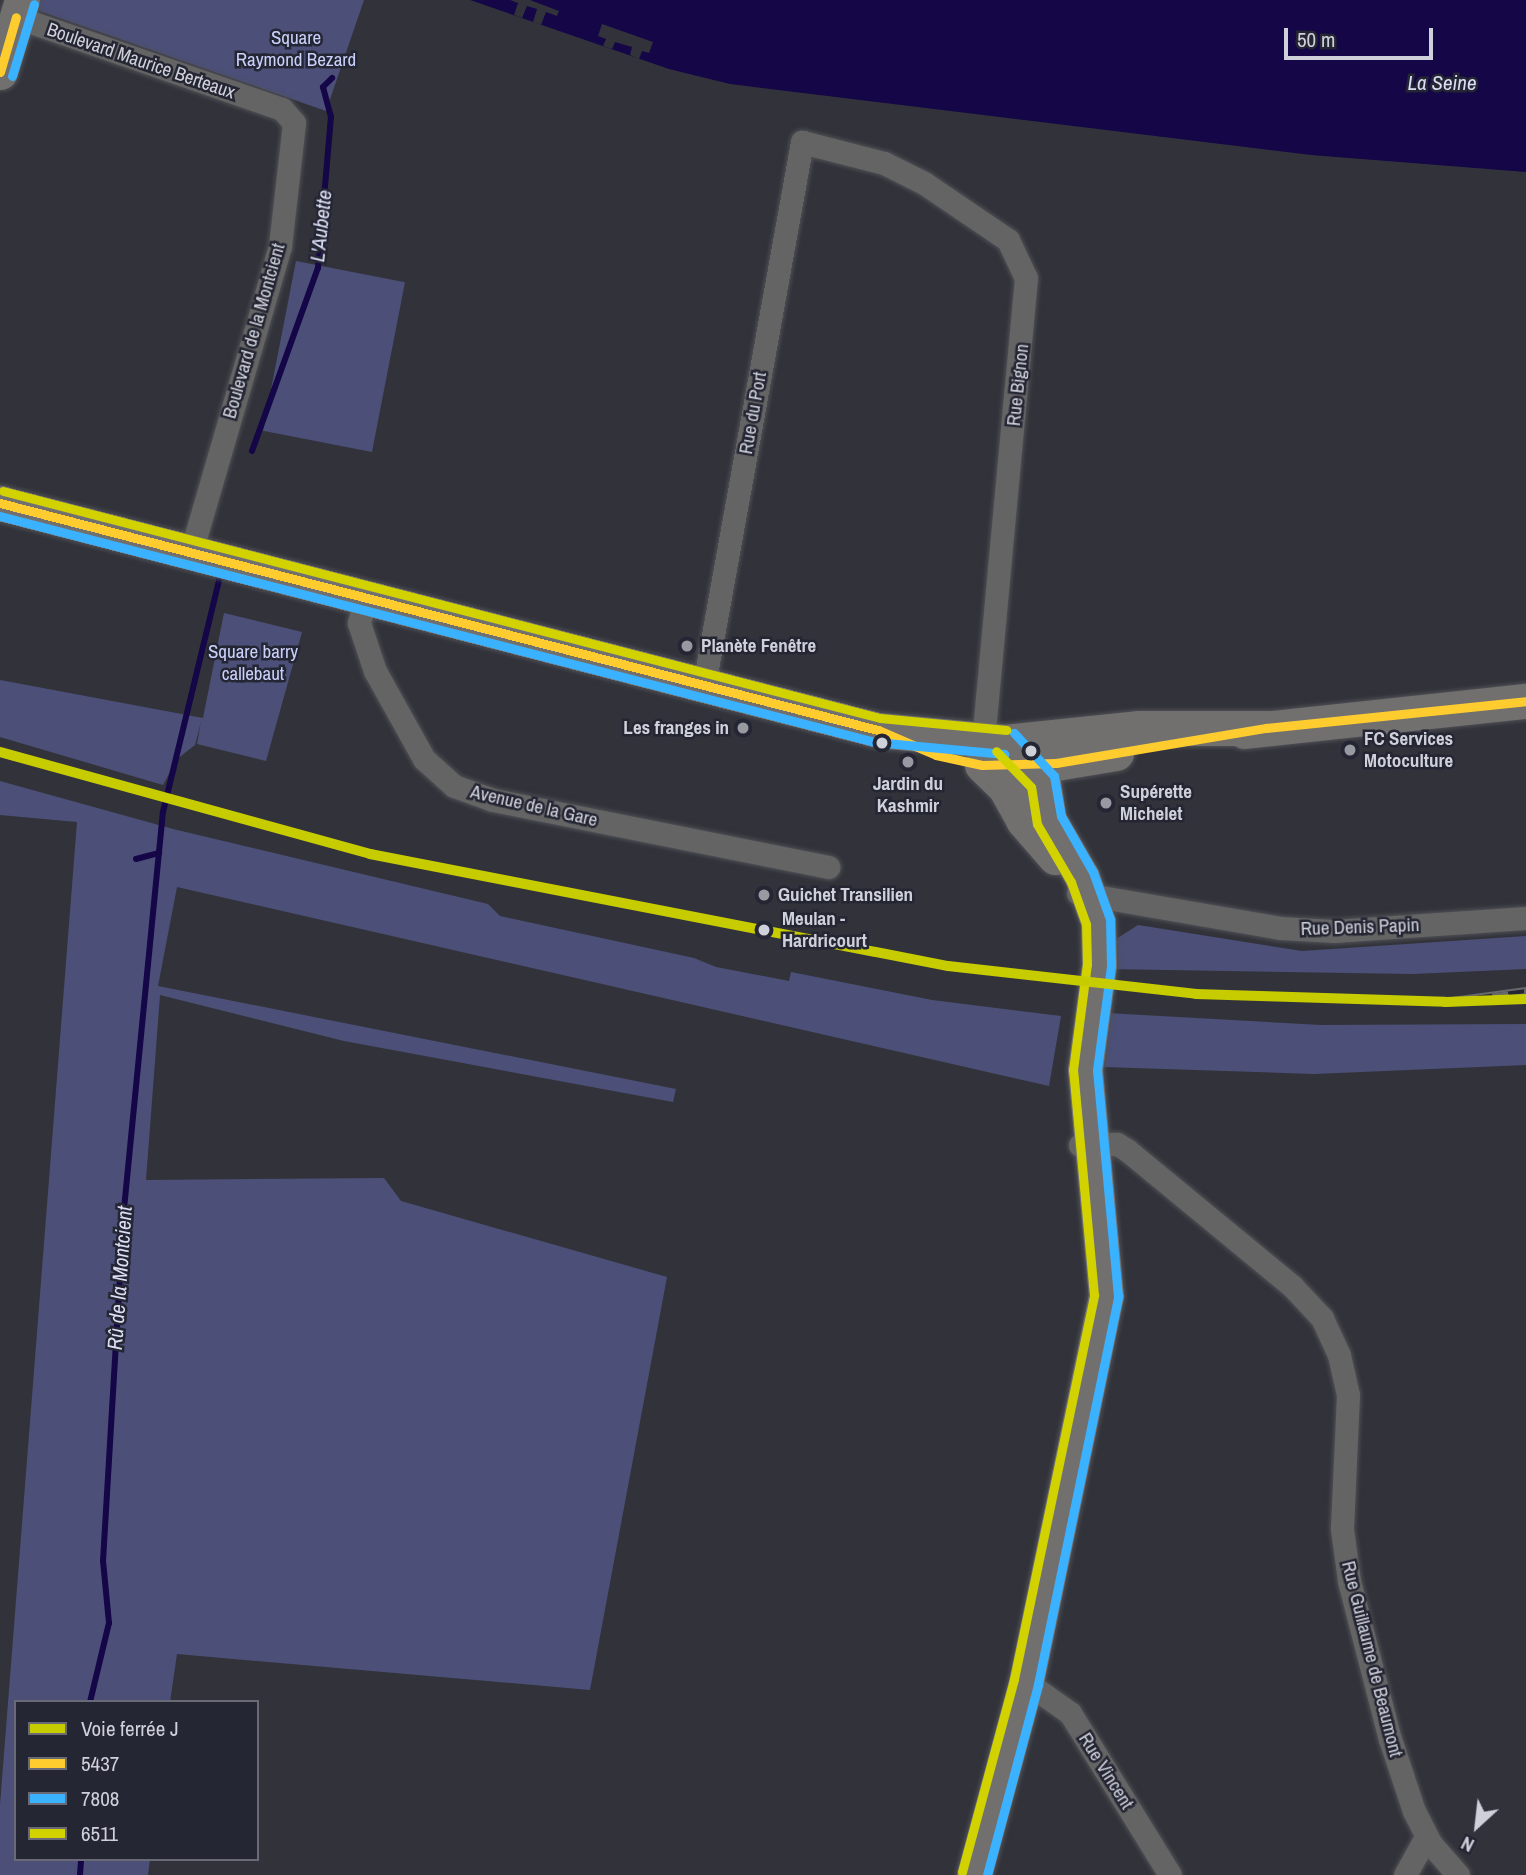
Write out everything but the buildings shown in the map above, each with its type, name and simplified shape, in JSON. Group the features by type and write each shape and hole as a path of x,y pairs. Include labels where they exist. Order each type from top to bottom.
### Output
{"main road":[{"path":"0,72 13,10"},
{"path":"0,503 878,730 936,755 1017,760 1139,728 1266,728 1526,701"},
{"path":"974,1875 1026,1682 1104,1320 1105,1285 1086,1145 1085,1061 1100,935 1081,893 1023,820 1017,760"}],"street":[{"name":"Boulevard Maurice Berteaux","path":"13,10 282,109"},
{"name":"Boulevard de la Montcient","path":"201,555 280,246 295,131 282,109"},
{"name":"Rue du Port","path":"704,685 802,142"},
{"name":"Rue Bignon","path":"802,142 884,163 924,183 1008,240 1020,257 1026,278 1017,760"},
{"name":"Avenue de la Gare","path":"366,598 359,623 375,671 424,759 454,786 493,800 828,867"},
{"name":"Rue Denis Papin","path":"1081,893 1280,928 1334,931 1526,918"},
{"name":"Rue Guillaume de Beaumont","path":"1086,1145 1121,1146 1167,1181 1292,1286 1312,1305 1330,1334 1348,1395 1342,1529 1349,1581 1390,1739 1426,1837 1437,1866 1458,1875"},
{"name":"Rue Vincent","path":"1026,1682 1070,1713 1170,1875"},
{"path":"1405,1875 1426,1837"}],"green space":[{"name":"Square Raymond Bezard","path":"8,0 364,0 326,111"},
{"path":"296,261 405,282 372,452 263,431"},
{"name":"Square barry callebaut","path":"224,613 302,632 266,761 197,744 201,722 195,745 177,759 163,785 0,737 0,680 203,718"},
{"path":"0,781 173,829 488,904 500,916 694,958 716,967 789,981 791,972 932,1000 1061,1016 1049,1086 177,887 158,986 676,1089 673,1102 344,1041 160,995 146,1180 384,1178 401,1201 667,1277 590,1690 177,1654 170,1700 14,1700 14,1861 150,1861 148,1875 0,1875 0,1805 77,822 0,815"},
{"path":"1138,925 1302,951 1526,936 1526,969 1412,974 1108,969 1116,939"},
{"path":"1107,1013 1321,1025 1526,1024 1526,1065 1314,1074 1104,1067"}],"water":[{"name":"La Seine","path":"470,0 1526,0 1526,172 1311,155 730,84 669,69"}],"pier":[{"path":"510,0 530,0 559,11 557,16 546,12 541,25 533,22 537,9 527,6 522,18 514,15 518,3"},
{"path":"602,24 653,42 649,53 642,51 639,59 630,55 632,47 615,42 612,49 603,46 606,39 598,36"}],"waterway":[{"name":"L'Aubette","path":"252,451 318,268 331,117 323,87 332,78"},
{"name":"Rû de la Montcient","path":"90,1700 109,1623 103,1561 124,1209 163,812 221,573"},
{"name":"L'Aubette","path":"136,859 159,853"},
{"name":"Rû de la Montcient","path":"80,1875 81,1861"}],"railway":[{"path":"1445,1002 1526,991"}],"rail line":[{"name":"J","path":"0,752 370,854 948,966 1196,994 1445,1002 1526,999"}],"transit line":[{"name":"7808","path":"12,76 34,4"},
{"name":"5437","path":"0,72 16,17"},
{"name":"6511","path":"3,491 880,718 1006,730"},
{"name":"5437","path":"0,503 878,730 936,755 982,765 1056,763 1266,728 1526,701"},
{"name":"7808","path":"0,516 875,742 1004,754"},
{"name":"7808","path":"987,1875 1038,1684 1118,1296 1097,1070 1111,966 1110,919 1093,872 1061,816 1054,776 1014,733"},
{"name":"6511","path":"962,1872 1014,1679 1094,1295 1073,1070 1087,964 1086,924 1071,882 1037,824 1031,787 996,751"}],"place":[{"name":"Planète Fenêtre","path":"687,646"},
{"name":"Les franges in","path":"743,728"},
{"name":"FC Services Motoculture","path":"1350,750"},
{"name":"Jardin du Kashmir","path":"908,762"},
{"name":"Supérette Michelet","path":"1106,803"},
{"name":"Guichet Transilien","path":"764,895"},
{"name":"Meulan - Hardricourt","path":"764,930"}]}
